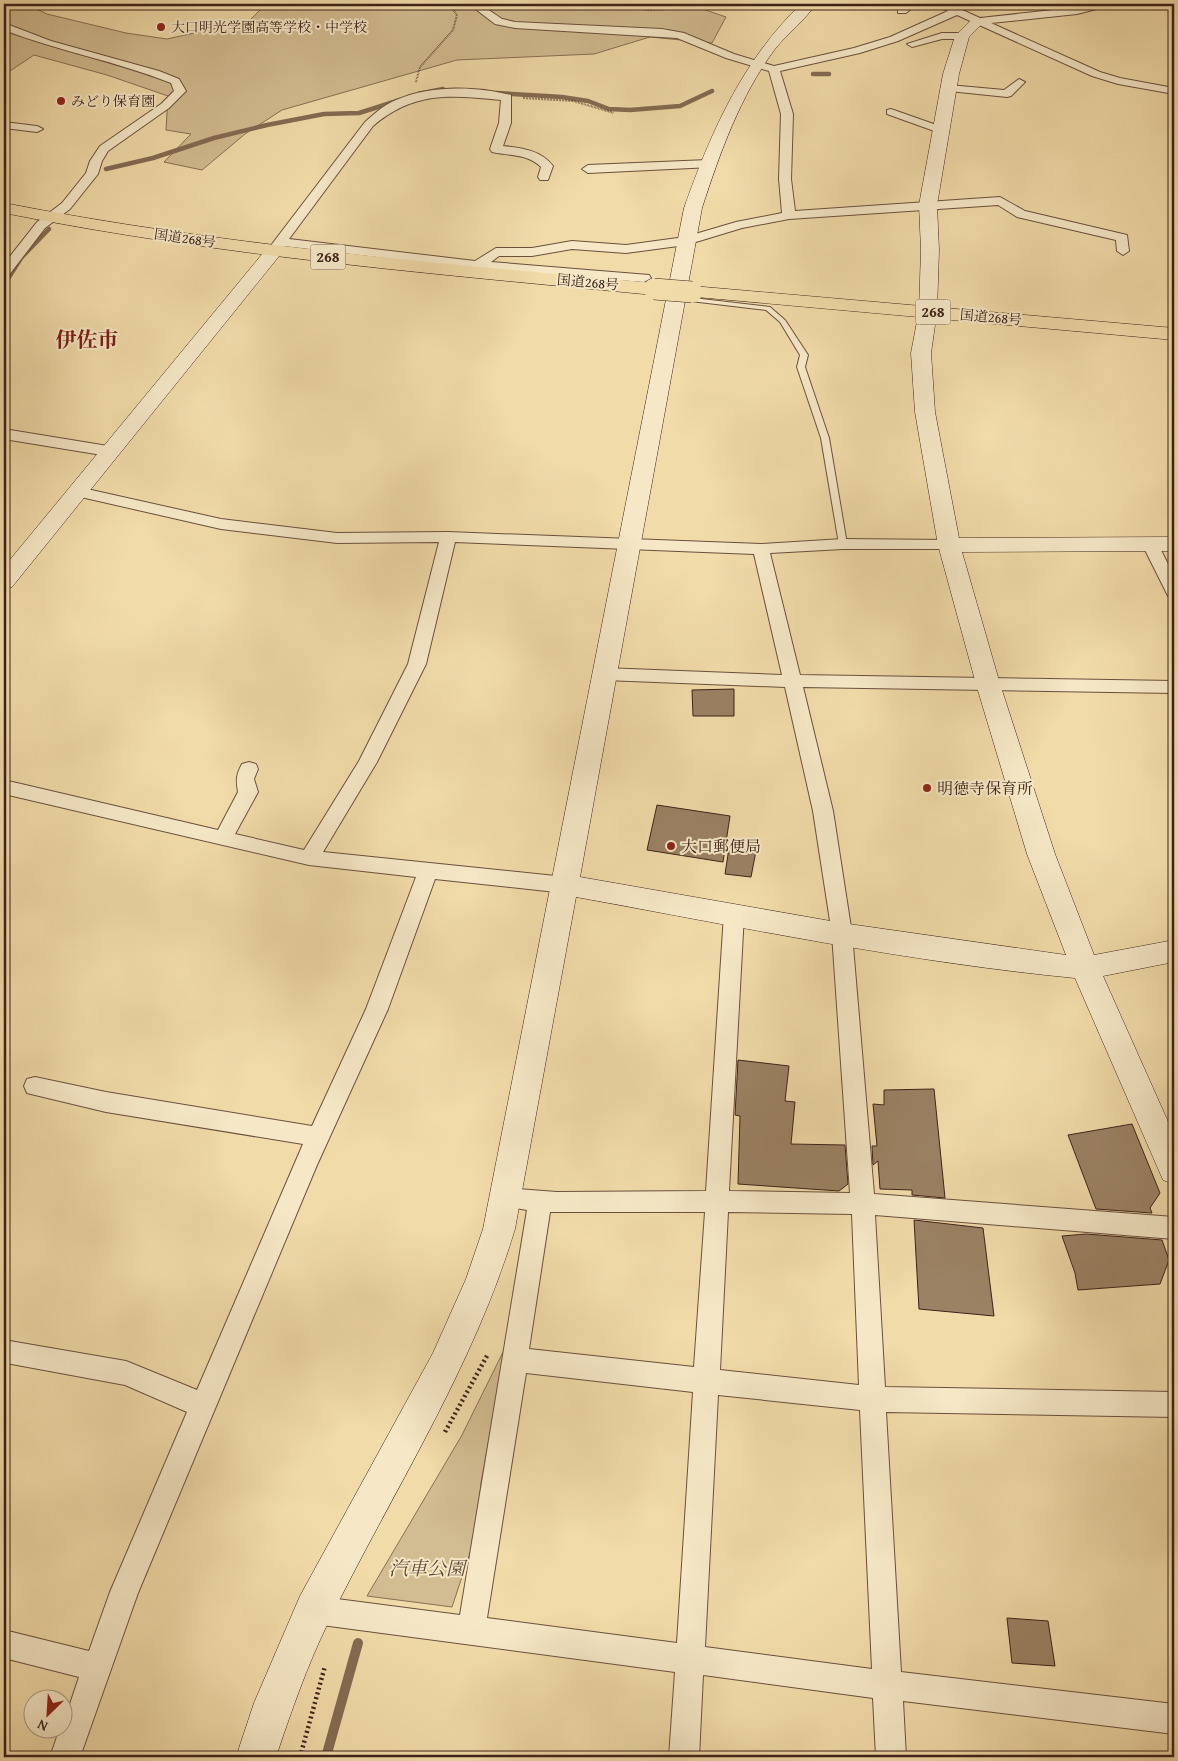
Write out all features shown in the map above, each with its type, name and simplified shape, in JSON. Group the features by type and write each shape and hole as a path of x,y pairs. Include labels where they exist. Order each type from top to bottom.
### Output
{"highway":[{"name":"国道268号","path":"4,208 50,218 278,247 649,283 684,295 928,311 1174,334"}],"street":[{"path":"474,4 499,22 515,25 617,28 680,35 766,67 856,51 894,39 956,11"},
{"path":"256,1757 274,1703 314,1610 464,1326 483,1280 499,1229 628,543 684,295 686,241 693,208 708,164 732,105 766,67 791,20 810,4"},
{"path":"902,11 912,4"},
{"path":"940,4 1096,74 1118,81 1174,90"},
{"path":"1104,4 1077,11 978,21 962,36 948,88 928,204 930,250 928,311 921,353 925,412 950,545 988,684 1041,854 1085,968 1174,1170"},
{"path":"4,26 47,43 155,73 175,81 180,91 165,106 104,149 96,161 92,174 66,206 41,226 4,272"},
{"path":"912,44 942,36 962,36"},
{"path":"766,67 787,114 785,179 789,215"},
{"path":"948,88 1006,94 1020,82"},
{"path":"4,582 78,492 108,451 278,247 381,112 424,94 456,92 507,97 505,123 496,149 519,152 543,160 547,166 544,177"},
{"path":"891,112 941,130"},
{"path":"4,125 37,130"},
{"path":"588,169 708,164"},
{"path":"478,265 496,252 532,252 572,245 626,248 686,241 740,225 789,215 928,204 1000,201 1020,214 1123,232 1123,251"},
{"path":"278,247 649,283"},
{"path":"4,434 108,451"},
{"path":"78,492 221,524 337,538 448,538 761,549 843,544 1174,544"},
{"path":"309,858 368,762 418,664 448,538"},
{"path":"1150,544 1174,592"},
{"path":"761,549 823,810 842,934 863,1204 891,1757"},
{"path":"604,674 792,681 1174,687"},
{"path":"223,838 248,792 245,779 250,769"},
{"path":"4,787 309,858 565,886 842,934 1033,963 1085,968 1174,951"},
{"path":"65,1757 124,1592 318,1137 377,1009 428,871"},
{"path":"684,1757 734,914"},
{"path":"35,1086 106,1102 318,1137"},
{"path":"505,1198 540,1201 717,1201 863,1204 1174,1228"},
{"path":"471,1631 540,1201"},
{"path":"6,1351 126,1373 203,1406"},
{"path":"514,1360 873,1399 1174,1404"},
{"path":"314,1610 887,1685 1174,1719"},
{"path":"4,1644 97,1667"}],"lane":[{"path":"684,295 768,308 783,321 804,355 801,367 825,438 843,544"}],"path":[{"path":"424,94 415,84 420,67 453,30 457,15 449,4"},
{"path":"613,4 648,10 668,9"},
{"path":"507,97 573,101 614,113"},
{"path":"300,1757 326,1663"}],"green space":[{"path":"4,4 26,4 47,14 126,33 167,39 249,21 266,4 699,4 694,6 726,17 712,43 650,37 594,54 457,60 282,110 245,134 202,170 164,162 191,134 166,130 168,96 107,75 34,55 4,75"},
{"name":"汽車公園","path":"506,1346 481,1483 476,1535 452,1607 367,1596 462,1435"}],"building":[{"path":"734,689 734,716 693,716 692,690"},
{"path":"657,805 730,816 723,862 647,850"},
{"path":"729,848 756,851 751,877 725,874"},
{"path":"738,1060 789,1066 785,1101 795,1102 791,1144 845,1145 848,1184 839,1191 738,1184 740,1116 735,1115"},
{"path":"934,1089 945,1198 912,1195 912,1190 880,1189 878,1161 873,1165 872,1146 877,1146 873,1104 884,1105 884,1090"},
{"path":"1132,1124 1160,1193 1150,1208 1152,1213 1096,1209 1068,1135"},
{"path":"914,1220 983,1228 994,1316 919,1309"},
{"path":"1086,1234 1162,1240 1169,1260 1160,1284 1078,1290 1075,1273 1062,1236"},
{"path":"1007,1618 1048,1621 1055,1666 1012,1663"}],"waterway":[{"path":"813,74 829,74"},
{"path":"418,94 443,89"},
{"path":"497,93 562,97 588,101 609,109 630,110 680,106 712,91"},
{"path":"106,169 153,158 214,138 267,125 324,114 359,113 400,100"},
{"path":"6,282 21,258 49,229"},
{"path":"4,285 7,281"},
{"path":"326,1757 358,1643"}],"place":[{"name":"大口明光学園高等学校・中学校","path":"161,27"},
{"name":"みどり保育園","path":"61,101"},
{"name":"明徳寺保育所","path":"927,788"},
{"name":"大口郵便局","path":"671,846"}],"district":[{"name":"伊佐市","path":"87,340"}]}
